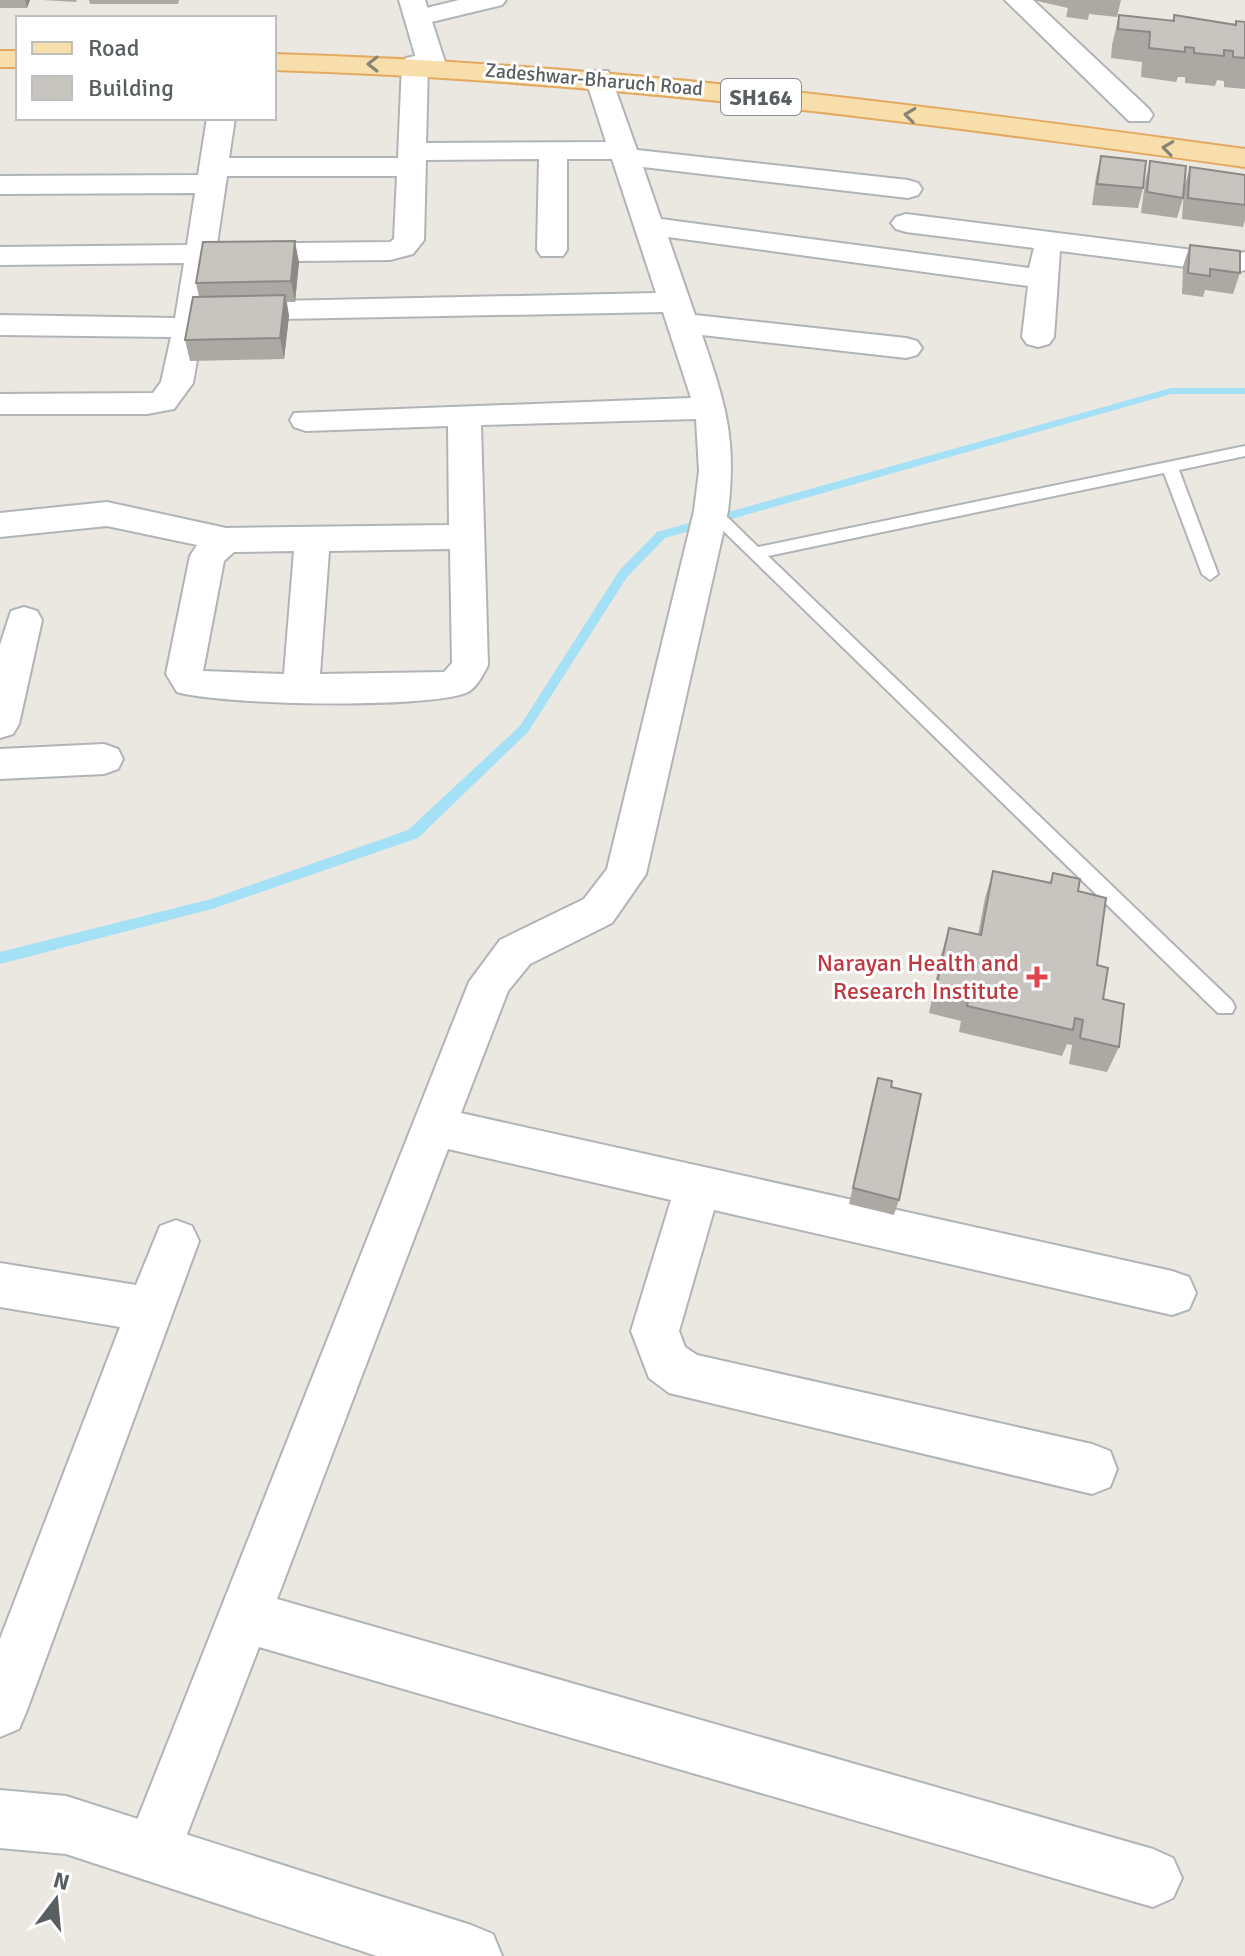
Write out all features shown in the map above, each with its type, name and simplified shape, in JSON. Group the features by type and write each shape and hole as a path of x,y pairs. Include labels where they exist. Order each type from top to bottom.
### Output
{"main road":[{"name":"Zadeshwar-Bharuch Road","path":"276,40 421,38 788,73 1169,118"},
{"name":"Zadeshwar-Bharuch Road","path":"276,62 421,38 598,77 1245,158"}],"street":[{"path":"0,256 390,251 402,248 409,240 411,159 421,38 493,0"},
{"path":"1018,0 1139,115"},
{"path":"152,1853 490,982 515,952 598,911 626,874 711,511 716,471 711,408 598,77"},
{"path":"0,404 163,402 177,383 190,320 221,120"},
{"path":"552,250 553,150"},
{"path":"0,185 214,175 553,150 624,154 908,189"},
{"path":"906,223 1234,264 1245,261"},
{"path":"649,226 1044,279"},
{"path":"1038,337 1047,243"},
{"path":"360,308 365,251"},
{"path":"0,325 190,320 360,308 679,312 906,348"},
{"path":"306,420 711,408"},
{"path":"226,540 207,556 184,674 190,682 201,685 301,688 444,686 457,682 470,665 464,415"},
{"path":"0,525 107,514 226,540 468,537"},
{"path":"301,688 312,539"},
{"path":"0,724 24,620"},
{"path":"0,764 104,759"},
{"path":"433,1126 1172,1293"},
{"path":"698,1186 655,1331 666,1362 686,1376 1092,1469"},
{"path":"0,1710 176,1241"},
{"path":"0,1285 150,1310"},
{"path":"243,1616 1153,1878"},
{"path":"0,1819 66,1825 471,1956"}],"lane":[{"path":"756,553 1245,451"},
{"path":"1170,467 1210,574"},
{"path":"711,511 1225,1007"}],"building":[{"path":"1119,15 1174,21 1174,15 1236,25 1236,21 1245,22 1245,58 1233,57 1233,51 1224,50 1224,56 1194,53 1194,48 1185,47 1185,52 1149,48 1150,32 1118,29"},
{"path":"1101,156 1146,161 1143,188 1097,184"},
{"path":"1150,161 1186,166 1183,198 1147,192"},
{"path":"1190,167 1245,175 1245,205 1188,198"},
{"path":"295,241 291,281 196,283 203,242"},
{"path":"1190,245 1240,251 1240,273 1210,269 1210,276 1188,273"},
{"path":"285,295 280,338 185,340 193,297"},
{"path":"993,871 1051,883 1053,873 1080,879 1078,891 1106,898 1097,965 1108,968 1103,999 1124,1004 1119,1047 1080,1038 1083,1020 1075,1018 1073,1030 967,1006 969,995 936,988 949,928 981,935"},
{"path":"878,1078 892,1081 891,1087 921,1094 899,1200 853,1188"}],"waterway":[{"path":"0,958 212,904 413,834 524,729 623,574 661,535 1171,391 1245,391"}],"place":[{"name":"Narayan Health and Research Institute","path":"1037,977"}]}
